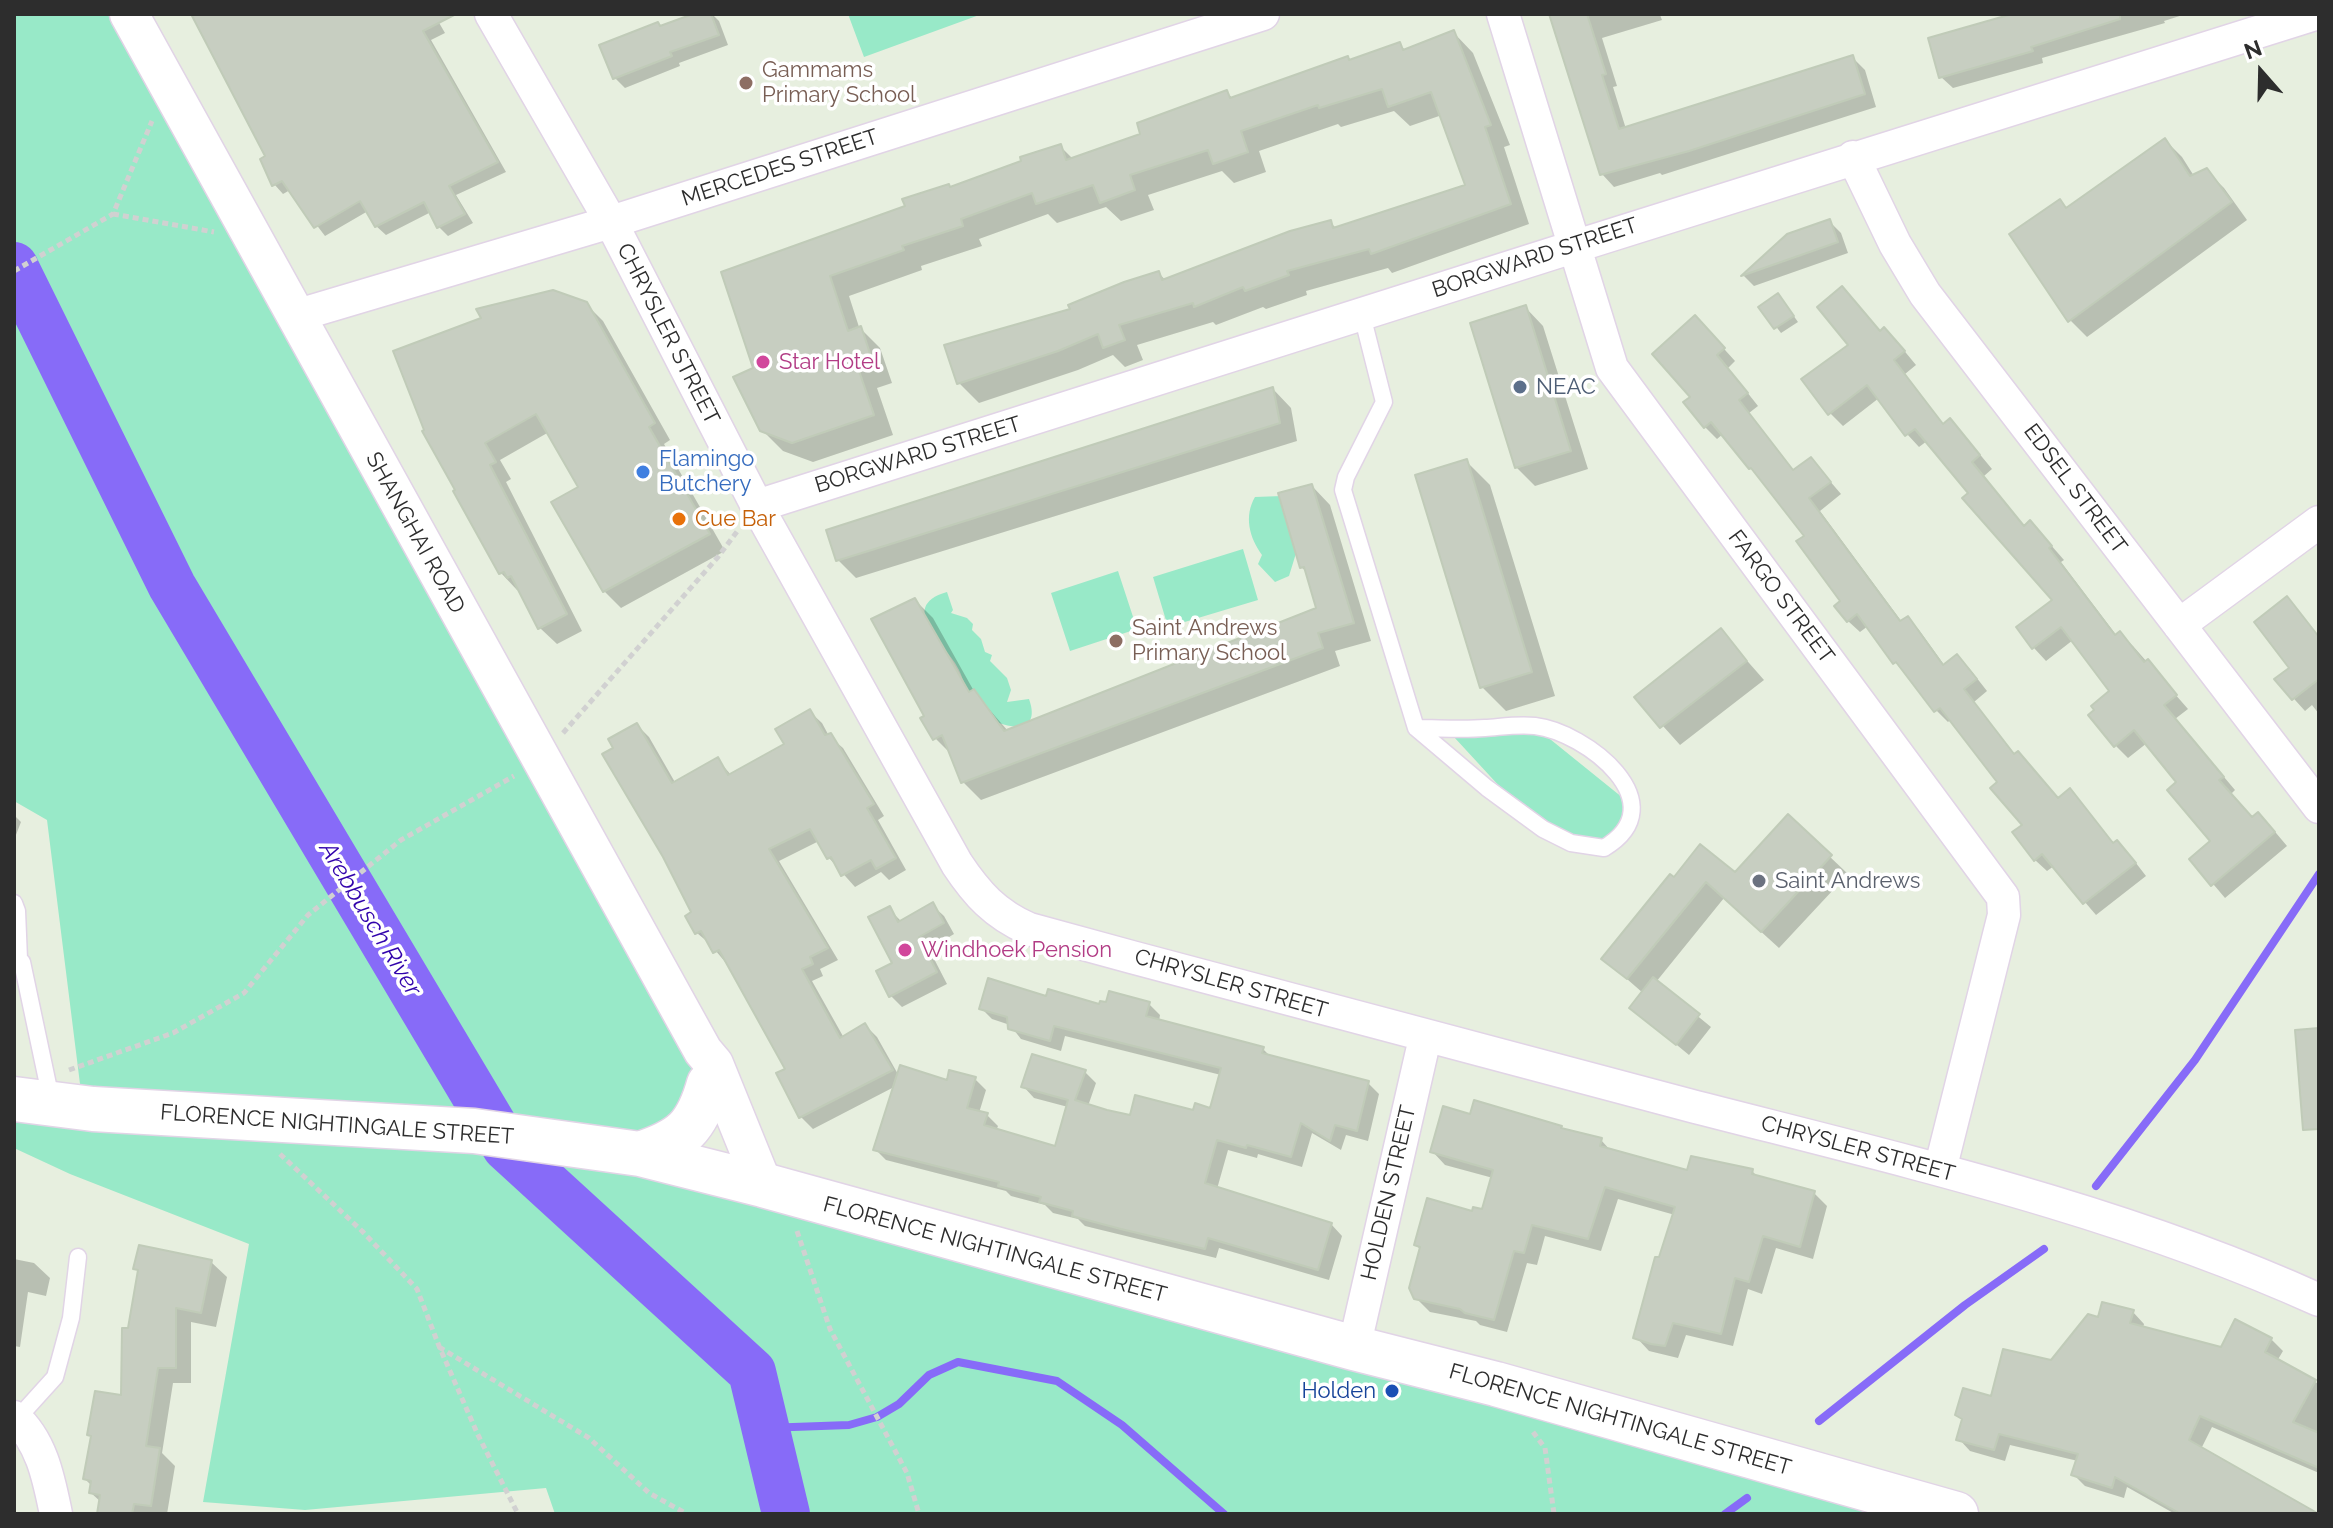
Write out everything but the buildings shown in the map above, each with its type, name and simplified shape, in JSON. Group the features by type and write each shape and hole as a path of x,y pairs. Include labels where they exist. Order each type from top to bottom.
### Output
{"main road":[{"path":"640,1154 666,1146 685,1134 704,1103 706,1067"},
{"name":"FLORENCE NIGHTINGALE STREET","path":"37,1094 253,1117 474,1131 640,1154 1496,1384 1956,1514"}],"street":[{"name":"SHANGHAI ROAD","path":"129,14 540,759 706,1067 714,1064 763,1186"},
{"name":"CHRYSLER STREET","path":"491,14 611,222 757,506 957,864 975,891 993,910 1029,929 1425,1038 1940,1170 2143,1230 2245,1266 2319,1300"},
{"name":"MERCEDES STREET","path":"295,316 611,222 1263,14"},
{"name":"FARGO STREET","path":"1503,14 1608,360 2003,897 2004,915 1940,1170"},
{"name":"BORGWARD STREET","path":"757,506 1573,245 2315,14"},
{"name":"EDSEL STREET","path":"1853,157 1895,244 1925,294 2319,807"},
{"path":"2179,625 2319,522"},
{"name":"HOLDEN STREET","path":"1354,1348 1425,1038"},
{"path":"15,1418 34,1442 48,1474 56,1514"}],"lane":[{"path":"1362,315 1384,402 1346,477 1343,490 1416,728 1487,788 1543,829 1571,843 1604,848 1616,841 1627,824 1634,805 1615,771 1582,744 1556,731 1534,726 1416,728"},
{"path":"14,903 17,911 17,958 37,1094"},
{"path":"15,1418 55,1377 71,1318 78,1257"}],"path":[{"path":"14,271 113,214 168,84"},
{"path":"113,214 253,238"},
{"path":"37,1094 173,1033 244,993 308,915 401,840 540,759 718,557 757,506"},
{"path":"253,1117 286,1162 362,1231 417,1289 478,1435 518,1514"},
{"path":"763,1186 830,1329 907,1473 919,1514"},
{"path":"439,1346 589,1438 649,1493 687,1514"},
{"path":"1529,1427 1545,1448 1554,1514"}],"green space":[{"path":"14,14 129,14 703,1051 666,1146 1956,1514 555,1514 546,1488 305,1510 203,1502 249,1244 70,1174 14,1148 14,1099 83,1108 47,820 14,801"},
{"path":"848,14 982,14 864,57"},
{"path":"1282,496 1297,550 1289,576 1275,582 1258,564 1262,555 1251,534 1249,519 1255,497"},
{"path":"1243,549 1258,600 1168,627 1153,577"},
{"path":"1118,571 1137,629 1070,651 1051,593"},
{"path":"947,592 953,610 951,613 967,618 973,624 972,630 981,639 985,652 992,655 990,661 1007,678 1011,690 1007,702 1029,699 1032,711 1025,725 999,723 974,706 959,670 925,617 925,607 932,599"},
{"path":"1540,731 1623,798 1628,813 1598,852 1563,839 1501,788 1454,737"}],"waterway":[{"name":"Arebbusch River","path":"14,266 172,586 506,1147 752,1372 786,1514"},
{"path":"2096,1186 2195,1060 2319,874"},
{"path":"1819,1421 1965,1305 2044,1249"},
{"path":"765,1428 849,1425 877,1417 899,1404 929,1375 958,1362 1057,1381 1122,1425 1224,1514"},
{"path":"1725,1514 1747,1498"}],"place":[{"name":"Gammams Primary School","path":"746,83"},
{"name":"Star Hotel","path":"763,362"},
{"name":"NEAC","path":"1520,387"},
{"name":"Flamingo Butchery","path":"643,472"},
{"name":"Cue Bar","path":"679,519"},
{"name":"Saint Andrews Primary School","path":"1116,641"},
{"name":"Saint Andrews","path":"1759,881"},
{"name":"Windhoek Pension","path":"905,950"},
{"name":"Holden","path":"1392,1391"}]}
